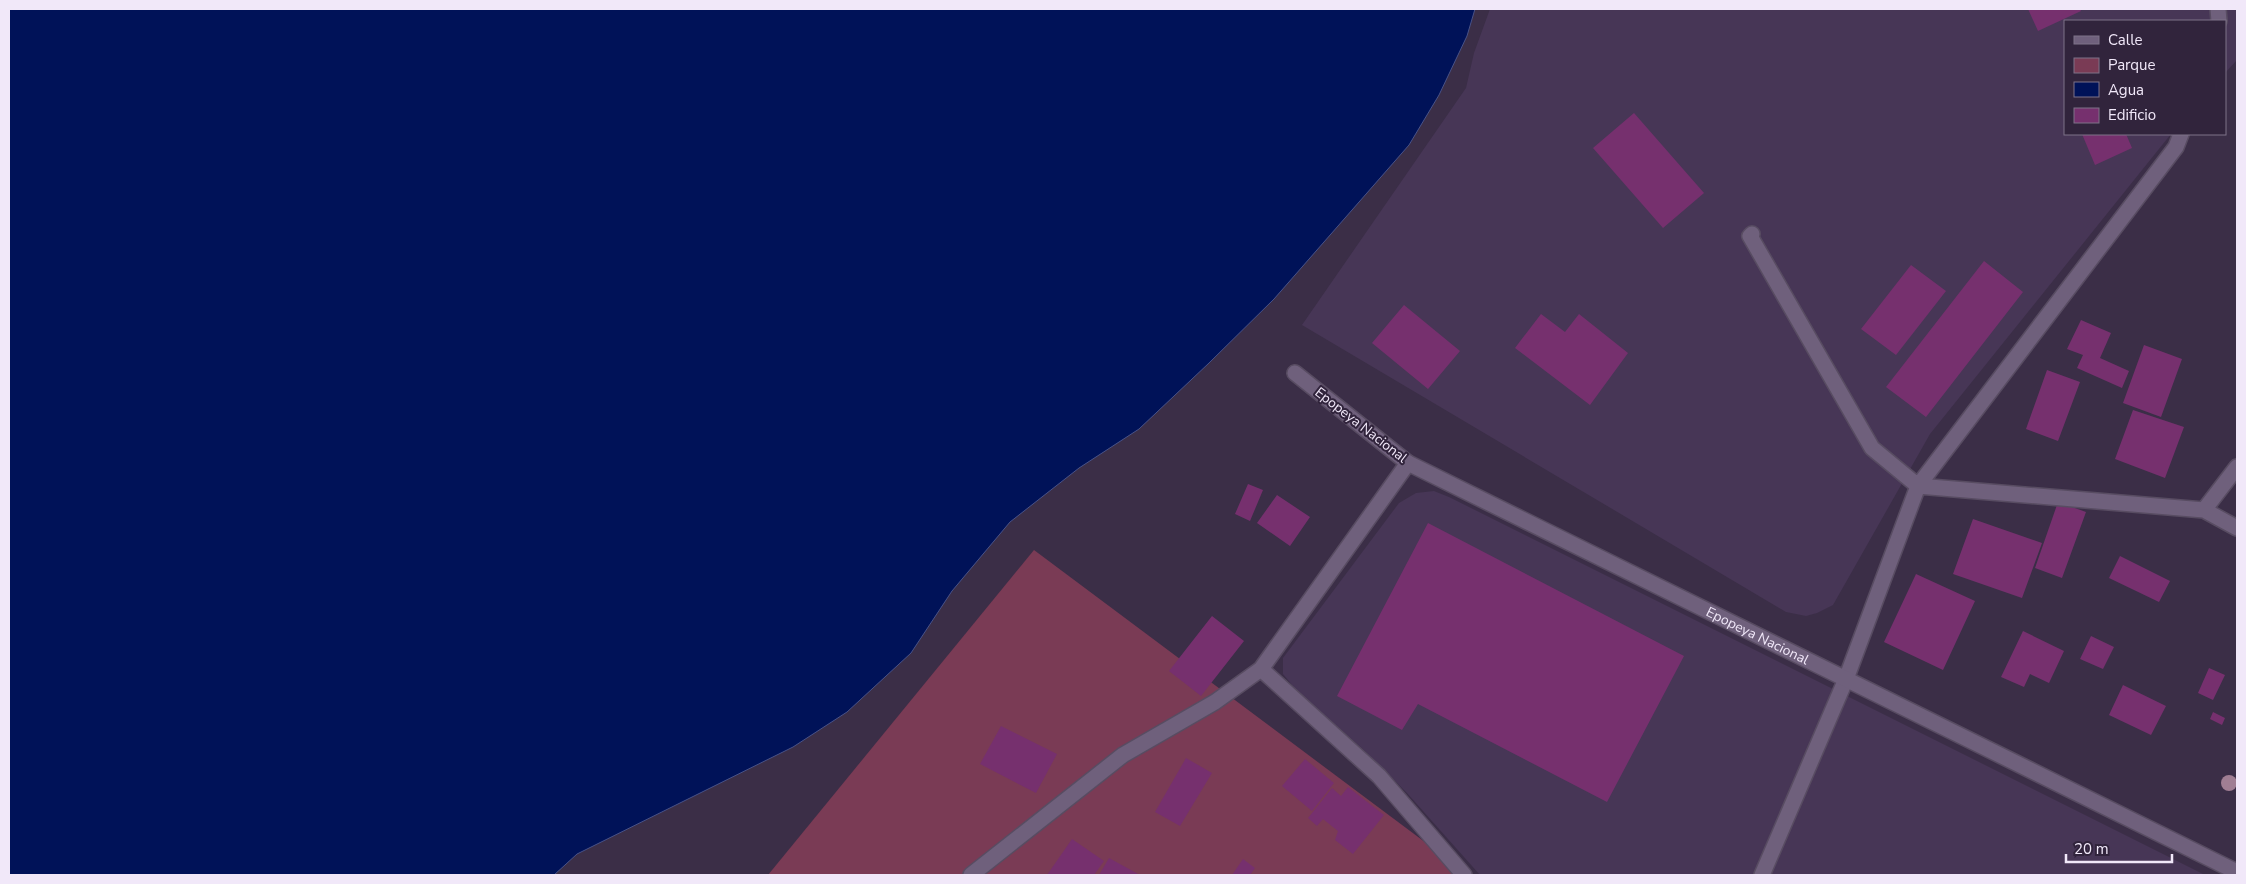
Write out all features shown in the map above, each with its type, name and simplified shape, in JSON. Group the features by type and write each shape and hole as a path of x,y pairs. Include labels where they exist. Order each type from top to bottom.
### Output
{"street":[{"path":"1762,875 1846,679 1918,486 2176,147 2181,135"},
{"path":"1752,234 1750,236 1872,448 1918,486 2204,510 2237,528"},
{"name":"Epopeya Nacional","path":"1294,373 1408,463 2237,872"},
{"path":"971,875 1123,755 1215,702 1261,669 1408,463"},
{"path":"2204,510 2237,467"},
{"path":"1261,669 1379,776 1464,875"}],"shaded area":[{"path":"1490,9 2237,9 2237,60 2226,72 2226,20 2064,20 2064,135 2170,135 1930,434 1833,605 1806,616 1786,612 1302,325 1466,88 1474,53"},
{"path":"1434,491 2205,875 1480,875 1407,793 1365,751 1297,691 1283,674 1283,658 1399,503 1416,493"}],"green space":[{"path":"1034,550 1469,875 768,875"}],"water":[{"path":"9,9 1475,9 1467,36 1439,95 1409,145 1274,299 1139,429 1079,468 1010,522 952,591 911,653 847,712 793,747 577,854 554,875 9,875"}],"building":[{"path":"2028,9 2080,9 2081,11 2038,31"},
{"path":"1634,113 1704,193 1663,228 1593,148"},
{"path":"2082,135 2126,135 2132,148 2095,165"},
{"path":"1984,261 2023,292 1926,417 1886,387"},
{"path":"1911,265 1946,291 1896,355 1861,329"},
{"path":"1404,305 1460,351 1428,389 1372,343"},
{"path":"1541,314 1565,332 1579,314 1628,353 1590,405 1515,348"},
{"path":"2081,320 2111,333 2100,358 2129,371 2122,388 2077,368 2083,355 2067,349"},
{"path":"2144,345 2182,359 2161,417 2123,403"},
{"path":"2047,370 2080,382 2058,441 2026,429"},
{"path":"2133,410 2184,427 2165,478 2115,459"},
{"path":"1248,484 1263,490 1250,521 1235,514"},
{"path":"1277,495 1310,517 1290,546 1257,523"},
{"path":"2058,502 2086,512 2062,578 2035,568"},
{"path":"1973,519 2042,543 2022,598 1953,574"},
{"path":"1428,523 1684,656 1607,802 1418,704 1402,730 1337,696"},
{"path":"2120,556 2170,581 2159,602 2109,578"},
{"path":"1916,574 1975,601 1943,670 1884,642"},
{"path":"1212,616 1244,641 1201,696 1169,671"},
{"path":"2023,631 2064,651 2049,683 2030,674 2024,687 2001,677"},
{"path":"2091,636 2114,647 2103,669 2080,659"},
{"path":"2209,668 2225,675 2213,700 2198,693"},
{"path":"2123,685 2166,706 2151,735 2109,715"},
{"path":"2213,712 2225,718 2222,725 2210,719"},
{"path":"1001,726 1057,754 1036,793 980,764"},
{"path":"1186,758 1212,773 1180,826 1155,812"},
{"path":"1305,759 1334,783 1312,811 1282,786"},
{"path":"1348,787 1384,815 1353,854 1335,840 1338,831 1323,819 1317,826 1308,818 1332,788 1341,796"},
{"path":"1072,839 1104,861 1094,875 1047,875"},
{"path":"1109,858 1140,875 1099,875"},
{"path":"1243,859 1255,868 1250,875 1232,875"}]}
